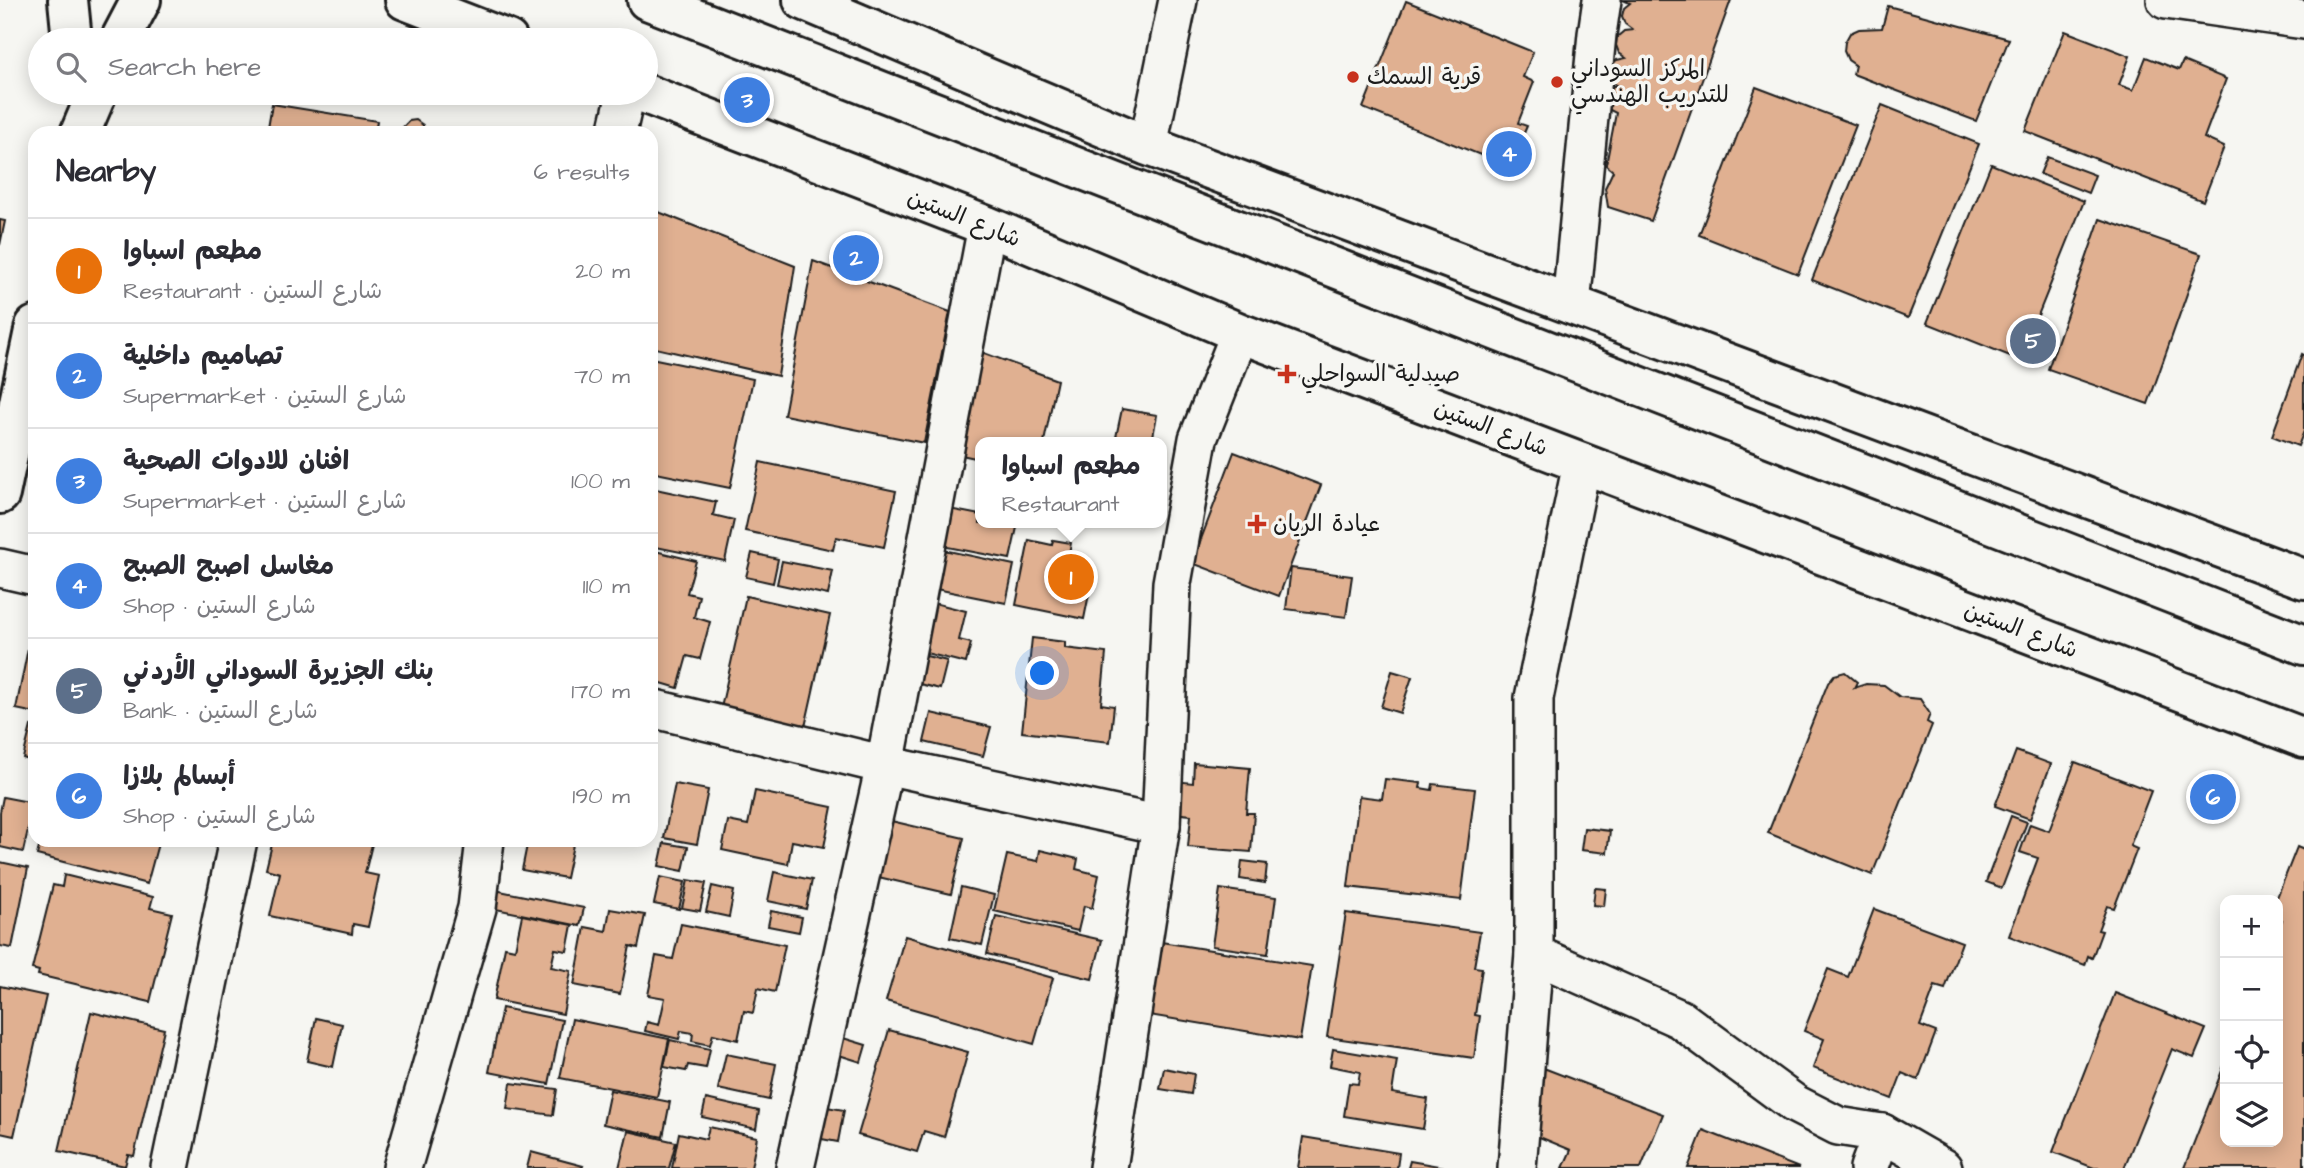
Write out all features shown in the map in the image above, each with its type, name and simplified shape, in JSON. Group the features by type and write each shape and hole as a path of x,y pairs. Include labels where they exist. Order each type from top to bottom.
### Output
{"main road":[{"path":"68,0 71,28"},
{"path":"113,28 123,0"},
{"path":"126,28 141,0"},
{"path":"405,0 477,28"},
{"path":"647,0 2304,645"},
{"path":"803,0 1148,146 2304,579"},
{"name":"شارع الستين","path":"658,99 987,226 1240,333 2304,738"},
{"path":"71,105 71,126"},
{"path":"81,126 88,105"},
{"path":"82,126 92,105"},
{"path":"0,494 28,360"}],"street":[{"path":"1148,146 1178,0"},
{"path":"1571,305 1602,0"},
{"path":"2166,0 2304,20"},
{"path":"619,126 623,105"},
{"path":"795,1168 885,765 987,226"},
{"path":"1108,1168 1161,825 1172,583 1198,439 1240,333"},
{"path":"1517,1168 1534,954 1534,698 1582,463"},
{"path":"0,568 28,574"},
{"path":"658,710 885,765 1161,825"},
{"path":"170,1168 237,847"},
{"path":"402,1168 477,908 484,847"},
{"path":"1534,954 1680,1019 1795,1104 1838,1126 1882,1133 1943,1168"},
{"path":"1869,1168 1882,1133"}],"building":[{"path":"1623,0 1731,0 1651,221 1608,207 1605,188 1613,171 1606,165 1616,113 1608,109 1604,100 1613,86 1618,86 1608,74 1610,65 1626,58 1619,53 1617,37 1624,31 1633,30 1625,24 1622,16 1624,8 1630,3"},
{"path":"1406,1 1533,52 1523,77 1534,82 1518,123 1527,126 1518,147 1527,150 1518,170 1363,108"},
{"path":"1888,6 2009,39 1976,121 1853,74 1855,65 1848,60 1844,51 1845,42 1850,33 1859,29 1882,28"},
{"path":"2065,31 2130,56 2119,85 2133,90 2146,57 2179,70 2183,61 2226,79 2204,138 2224,147 2203,201 2025,131"},
{"path":"1756,87 1856,125 1798,274 1699,235"},
{"path":"272,105 377,121 376,126 268,126"},
{"path":"1882,105 1979,144 1908,318 1812,280"},
{"path":"416,120 423,126 404,126 409,121"},
{"path":"2047,157 2095,175 2088,193 2040,174"},
{"path":"1991,164 2084,201 2020,360 1927,323"},
{"path":"658,212 795,266 778,376 658,349"},
{"path":"2100,219 2201,254 2148,404 2048,369"},
{"path":"0,220 5,221 0,245"},
{"path":"813,261 950,312 924,443 784,415"},
{"path":"965,346 1057,380 1045,437 975,437 975,458 947,452"},
{"path":"2302,354 2304,431 2298,446 2272,436"},
{"path":"658,359 753,379 730,488 658,473"},
{"path":"1122,409 1157,415 1153,437 1116,437"},
{"name":"عيادة الريان","path":"1234,452 1321,485 1279,596 1192,563"},
{"path":"760,462 896,491 884,547 836,537 833,550 745,531"},
{"path":"658,490 716,502 713,515 734,520 725,561 658,547"},
{"path":"944,508 975,514 975,528 1017,528 1010,559 937,545"},
{"path":"1029,540 1052,545 1053,540 1071,543 1066,569 1093,574 1084,619 1016,605"},
{"path":"939,549 1014,565 1006,603 931,588"},
{"path":"658,552 696,561 687,593 699,596 694,617 710,622 700,659 687,656 678,688 658,682"},
{"path":"752,553 778,559 773,583 746,577"},
{"path":"782,561 833,571 828,595 777,584"},
{"path":"1291,568 1352,576 1346,617 1286,609"},
{"path":"746,596 830,615 805,727 721,708"},
{"path":"930,602 966,611 959,640 971,643 966,663 918,651"},
{"path":"1032,638 1065,642 1065,648 1106,653 1101,704 1114,706 1110,742 1022,732"},
{"path":"28,648 28,712 16,709"},
{"path":"918,654 947,661 940,689 911,682"},
{"path":"1392,671 1412,677 1400,713 1381,707"},
{"path":"1845,672 1857,682 1854,688 1866,684 1884,685 1900,697 1920,699 1930,714 1927,722 1932,725 1872,875 1768,833 1828,683 1834,675"},
{"path":"931,713 991,727 983,756 924,742"},
{"path":"28,738 28,760 23,758"},
{"path":"2016,751 2051,764 2030,819 1995,806"},
{"path":"2075,762 2151,791 2130,846 2137,849 2114,908 2107,906 2098,930 2102,931 2092,958 2088,956 2085,965 2009,936 2038,858 2020,852 2030,824 2049,831"},
{"path":"1194,763 1250,768 1246,813 1254,813 1251,852 1188,847 1191,815 1172,813 1175,781 1193,783"},
{"path":"1385,779 1421,783 1420,788 1432,790 1433,784 1475,789 1461,900 1348,887 1359,796 1382,799"},
{"path":"675,784 708,790 697,844 664,838"},
{"path":"755,791 832,807 824,847 792,841 788,864 722,850 728,821 748,825"},
{"path":"3,797 28,802 28,830 23,852 0,847"},
{"path":"2011,816 2027,822 2002,888 1986,882"},
{"path":"887,820 964,838 951,894 874,876"},
{"path":"1584,828 1610,831 1607,853 1581,850"},
{"path":"664,843 688,847 683,871 659,866"},
{"path":"39,847 157,847 147,884 37,855"},
{"path":"271,847 371,847 365,873 379,876 368,927 353,924 352,934 270,916 280,873 266,869"},
{"path":"527,847 573,847 566,878 522,870"},
{"path":"2297,847 2304,850 2304,1168 2184,1168 2220,1076 2220,1147 2283,1147 2283,895 2278,895"},
{"path":"1040,850 1078,859 1076,869 1099,875 1092,908 1084,906 1078,931 994,911 1007,855 1038,861"},
{"path":"1242,861 1267,864 1265,883 1240,879"},
{"path":"0,862 28,868 12,948 0,946"},
{"path":"774,872 812,880 806,909 768,901"},
{"path":"64,875 153,897 150,908 172,913 150,1002 38,975 39,971 32,969 53,885 62,887"},
{"path":"660,877 685,882 679,909 654,904"},
{"path":"688,880 706,883 700,911 682,908"},
{"path":"712,886 734,891 729,917 706,912"},
{"path":"961,887 994,895 982,945 950,938"},
{"path":"1595,888 1606,889 1604,906 1593,905"},
{"path":"1220,889 1276,897 1268,954 1212,946"},
{"path":"495,890 584,908 580,926 491,908"},
{"path":"610,909 645,915 638,948 630,946 620,994 574,985 585,927 606,931"},
{"path":"1874,909 1962,942 1945,989 1935,986 1920,1026 1936,1032 1918,1080 1902,1073 1892,1099 1813,1068 1824,1039 1804,1031 1828,969 1848,977"},
{"path":"771,911 802,917 799,932 768,926"},
{"path":"1346,913 1480,932 1474,967 1482,968 1475,1015 1480,1016 1474,1058 1327,1037"},
{"path":"522,915 572,925 567,951 555,949 551,967 571,971 563,1014 494,1000 505,947 515,949"},
{"path":"996,916 1102,940 1092,979 987,954"},
{"path":"681,924 785,945 775,992 758,988 753,1013 744,1011 738,1040 713,1034 710,1045 692,1041 693,1033 681,1031 679,1039 645,1031 647,1022 659,1025 665,998 648,995 656,956 673,959"},
{"path":"905,936 1053,978 1034,1044 886,1001"},
{"path":"1155,941 1312,966 1300,1040 1143,1014"},
{"path":"0,986 46,996 14,1136 0,1133"},
{"path":"2115,993 2206,1029 2194,1058 2172,1049 2124,1168 2094,1168 2053,1152"},
{"path":"502,1008 562,1020 549,1084 489,1072"},
{"path":"91,1012 164,1029 134,1156 128,1155 125,1166 59,1151"},
{"path":"316,1018 342,1024 333,1067 307,1061"},
{"path":"572,1019 669,1039 657,1097 560,1078"},
{"path":"889,1030 968,1052 944,1137 924,1131 917,1152 858,1135"},
{"path":"843,1038 866,1045 861,1062 839,1055"},
{"path":"670,1040 710,1049 706,1068 688,1065 686,1071 664,1067"},
{"path":"1333,1049 1397,1060 1392,1093 1428,1099 1423,1129 1344,1116 1349,1083 1358,1084 1360,1072 1330,1066"},
{"path":"726,1054 776,1064 769,1100 718,1089"},
{"path":"1541,1067 1663,1114 1641,1168 1563,1168 1571,1150 1537,1136"},
{"path":"1164,1068 1194,1074 1191,1094 1160,1089"},
{"path":"511,1083 557,1089 553,1115 507,1109"},
{"path":"610,1090 670,1102 663,1137 603,1124"},
{"path":"706,1099 759,1111 756,1129 702,1117"},
{"path":"821,1106 844,1110 838,1142 816,1138"},
{"path":"709,1127 757,1137 751,1168 672,1168 679,1133 706,1139"},
{"path":"1703,1130 1799,1168 1688,1168"},
{"path":"628,1131 676,1142 669,1168 619,1168"},
{"path":"1303,1137 1399,1153 1397,1168 1298,1168"},
{"path":"531,1152 583,1166 527,1168"},
{"path":"1410,1161 1450,1168 1408,1168"}],"place":[{"name":"قرية السمك","path":"1353,77"},
{"name":"المركز السوداني للتدريب الهندسي","path":"1557,82"},
{"name":"افنان للادوات الصحية","path":"747,100"},
{"name":"مغاسل اصبح الصبح","path":"1509,154"},
{"name":"تصاميم داخلية","path":"856,258"},
{"name":"بنك الجزيرة السوداني الأردني","path":"2033,341"},
{"name":"صيدلية السواحلي","path":"1287,374"},
{"name":"عيادة الريان","path":"1257,524"},
{"name":"مطعم اسباوا","path":"1071,577"},
{"name":"أبسالم بلازا","path":"2213,797"}]}
